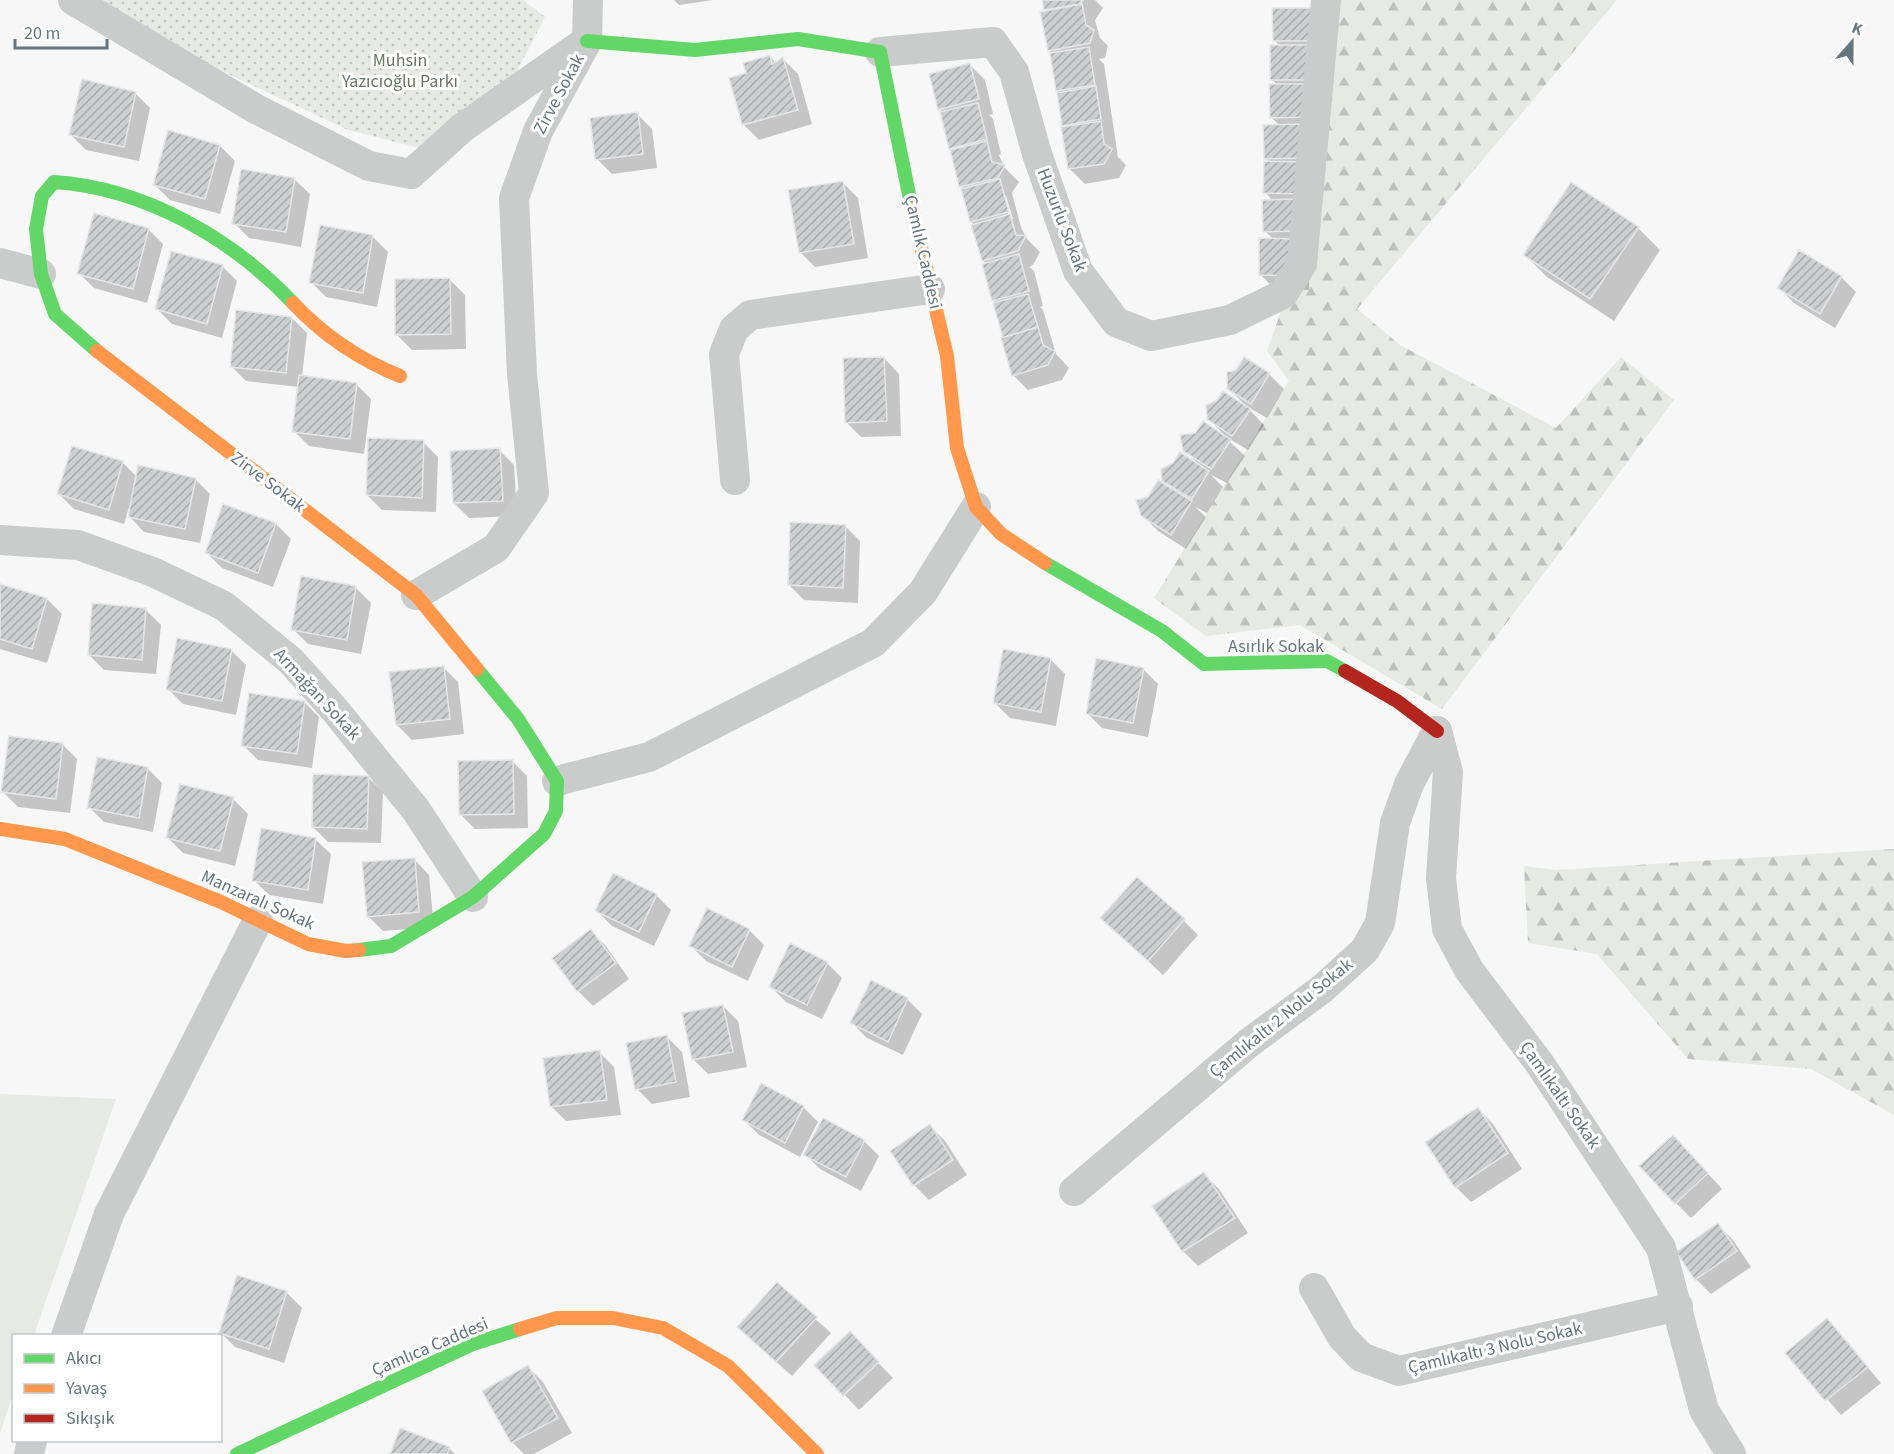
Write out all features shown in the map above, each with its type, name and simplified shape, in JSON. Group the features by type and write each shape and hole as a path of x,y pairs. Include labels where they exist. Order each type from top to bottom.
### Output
{"street":[{"path":"73,0 256,109 369,166 411,174 462,128 587,41 695,50 798,39 880,52"},
{"path":"587,41 588,0"},
{"name":"Huzurlu Sokak","path":"880,52 993,42 1014,72 1038,154 1078,271 1116,322 1151,336 1230,320 1283,294 1302,264 1326,0"},
{"name":"Zirve Sokak","path":"400,376 363,362 320,329 264,274 200,231 131,195 76,182 54,182 42,196 36,229 41,274 55,314 94,349 416,595 496,548 534,493 522,374 514,198 538,131 587,41"},
{"name":"Çamlık Caddesi","path":"880,52 930,289 947,356 957,448 976,507 1011,541 1058,572 1162,632 1204,664"},
{"path":"0,263 41,274"},
{"path":"735,480 724,354 734,329 750,315 930,289"},
{"path":"416,595 518,719 557,781 649,757 873,643 923,592 976,507"},
{"name":"Armağan Sokak","path":"0,540 78,545 153,572 224,606 291,661 334,710 416,810 473,897"},
{"name":"Asırlık Sokak","path":"1204,664 1327,661 1397,701 1437,731"},
{"name":"Çamlıkaltı 2 Nolu Sokak","path":"1074,1191 1250,1042 1323,989 1365,950 1380,923 1395,823 1409,784 1437,731"},
{"name":"Çamlıkaltı Sokak","path":"1437,731 1448,772 1441,878 1447,929 1469,970 1540,1064 1661,1248 1704,1410 1731,1454"},
{"name":"Manzaralı Sokak","path":"0,829 65,839 125,861 308,944 346,951 391,946 473,897 544,834 556,811 557,781"},
{"path":"66,1334 109,1214 258,920"},
{"name":"Çamlıkaltı 3 Nolu Sokak","path":"1314,1288 1342,1338 1360,1357 1399,1371 1678,1306"},
{"name":"Çamlıca Caddesi","path":"237,1454 473,1344 557,1318 602,1318 663,1328 728,1366 817,1454"}],"green space":[{"name":"Muhsin Yazıcıoğlu Parkı","path":"92,0 523,0 545,17 517,71 420,148 348,130 188,55"},
{"path":"1338,0 1617,0 1357,309 1400,345 1556,428 1621,357 1674,400 1442,709 1300,625 1206,636 1154,598 1289,381 1267,351 1281,311"},
{"path":"1894,849 1894,1115 1811,1069 1688,1059 1597,954 1528,943 1524,866 1556,870"},
{"path":"0,1094 116,1099 34,1334 12,1334 12,1397 0,1433"}],"building":[{"path":"1042,0 1083,0 1080,4 1044,10"},
{"path":"1082,4 1086,25 1094,30 1090,43 1048,51 1040,12"},
{"path":"1272,8 1311,8 1311,41 1273,41"},
{"path":"1270,45 1309,45 1309,80 1270,80"},
{"path":"1089,47 1095,85 1056,91 1050,53"},
{"path":"770,55 772,64 783,57 798,110 742,125 729,78 746,73 743,63"},
{"path":"970,63 979,99 938,110 929,74"},
{"path":"82,79 136,92 124,147 69,135"},
{"path":"1269,84 1308,84 1309,117 1270,118"},
{"path":"1096,86 1101,119 1062,126 1057,93"},
{"path":"978,103 987,139 949,149 940,112"},
{"path":"638,112 643,154 595,160 590,118"},
{"path":"1101,121 1104,144 1112,149 1104,164 1068,169 1061,127"},
{"path":"1305,124 1306,158 1264,159 1263,125"},
{"path":"168,130 220,145 205,199 153,185"},
{"path":"987,141 992,162 1005,165 998,178 959,187 950,150"},
{"path":"1264,161 1301,162 1301,194 1263,193"},
{"path":"241,169 295,178 286,232 232,224"},
{"path":"1000,179 1009,212 970,222 961,189"},
{"path":"843,181 854,244 799,253 788,190"},
{"path":"1571,182 1639,227 1590,299 1523,255"},
{"path":"1298,199 1299,231 1263,232 1262,200"},
{"path":"94,213 149,228 133,289 77,274"},
{"path":"1010,214 1016,235 1026,236 1018,251 982,261 971,225"},
{"path":"320,225 373,235 363,293 309,283"},
{"path":"1259,238 1295,239 1294,276 1259,275"},
{"path":"1799,250 1842,276 1820,314 1777,288"},
{"path":"171,251 223,265 207,324 155,309"},
{"path":"1019,254 1029,291 992,301 982,264"},
{"path":"450,278 451,334 395,335 395,279"},
{"path":"1028,294 1038,327 1003,338 993,303"},
{"path":"236,310 292,317 286,373 230,367"},
{"path":"1038,327 1043,345 1055,351 1048,365 1012,376 1001,338"},
{"path":"884,357 887,421 845,423 843,358"},
{"path":"1244,357 1270,373 1251,404 1227,389 1227,372 1236,370"},
{"path":"299,375 357,383 350,439 292,432"},
{"path":"1223,391 1251,409 1232,436 1207,419 1206,405 1216,401"},
{"path":"1203,421 1231,440 1211,469 1183,451 1180,435 1195,433"},
{"path":"368,438 424,440 422,498 366,495"},
{"path":"72,446 123,461 109,510 57,494"},
{"path":"500,448 503,501 453,503 450,451"},
{"path":"1180,452 1209,471 1192,499 1162,481 1161,469 1173,463"},
{"path":"138,465 196,478 185,529 128,517"},
{"path":"1158,480 1192,501 1171,535 1141,516 1136,500 1148,497"},
{"path":"223,504 276,523 258,573 205,553"},
{"path":"790,522 846,525 843,588 788,585"},
{"path":"301,576 356,586 347,640 291,630"},
{"path":"0,584 47,598 32,649 0,639"},
{"path":"92,603 146,608 142,660 88,655"},
{"path":"177,638 232,649 222,701 166,690"},
{"path":"1003,649 1051,658 1041,712 993,703"},
{"path":"1096,658 1144,668 1133,723 1086,714"},
{"path":"444,666 450,719 396,725 389,672"},
{"path":"249,693 305,701 297,754 241,746"},
{"path":"9,736 63,743 56,799 1,792"},
{"path":"97,757 148,767 139,818 87,808"},
{"path":"513,760 514,814 459,815 458,761"},
{"path":"313,774 369,776 367,829 312,827"},
{"path":"180,784 234,797 220,851 166,838"},
{"path":"261,828 316,838 308,890 252,881"},
{"path":"415,858 419,912 367,917 362,862"},
{"path":"613,873 657,894 639,932 595,911"},
{"path":"1137,877 1185,919 1148,961 1100,918"},
{"path":"707,908 750,929 732,967 689,946"},
{"path":"591,929 616,963 577,992 552,958"},
{"path":"790,943 828,962 807,1005 769,987"},
{"path":"871,980 908,998 888,1042 850,1023"},
{"path":"723,1005 733,1052 692,1060 682,1013"},
{"path":"667,1035 676,1082 635,1090 626,1043"},
{"path":"600,1050 607,1100 550,1107 543,1058"},
{"path":"761,1083 804,1106 785,1143 742,1120"},
{"path":"1478,1107 1508,1153 1455,1188 1425,1142"},
{"path":"823,1118 865,1140 846,1177 803,1155"},
{"path":"930,1124 953,1160 913,1186 890,1151"},
{"path":"1673,1135 1708,1173 1675,1204 1639,1166"},
{"path":"1204,1172 1235,1218 1182,1252 1152,1206"},
{"path":"1718,1223 1737,1251 1695,1280 1676,1252"},
{"path":"237,1275 287,1291 269,1349 219,1333"},
{"path":"777,1282 817,1317 776,1362 737,1327"},
{"path":"1827,1318 1868,1367 1825,1401 1785,1353"},
{"path":"850,1331 879,1362 843,1396 814,1365"},
{"path":"528,1365 558,1418 511,1443 482,1391"},
{"path":"400,1428 450,1447 447,1454 390,1454"}],"traffic: fast":[{"path":"587,41 695,50 798,39 880,52 912,209"},
{"path":"97,351 55,314 41,274 36,229 42,196 54,182 88,186 121,194 184,220 243,258 293,303"},
{"path":"1045,563 1162,631 1204,664 1327,661 1345,671"},
{"path":"359,950 391,946 473,897 544,834 556,811 557,781 518,719 477,669"},
{"path":"237,1454 473,1344 520,1329"}],"traffic: slow":[{"path":"912,209 947,356 957,448 976,507 1001,534 1045,563"},
{"path":"293,303 342,346 400,376"},
{"path":"97,351 416,595 477,669"},
{"path":"0,829 65,839 221,902 308,944 346,951 359,950"},
{"path":"520,1329 557,1318 613,1318 663,1328 728,1366 817,1454"}],"traffic: jam":[{"path":"1345,671 1397,701 1437,731"}]}
